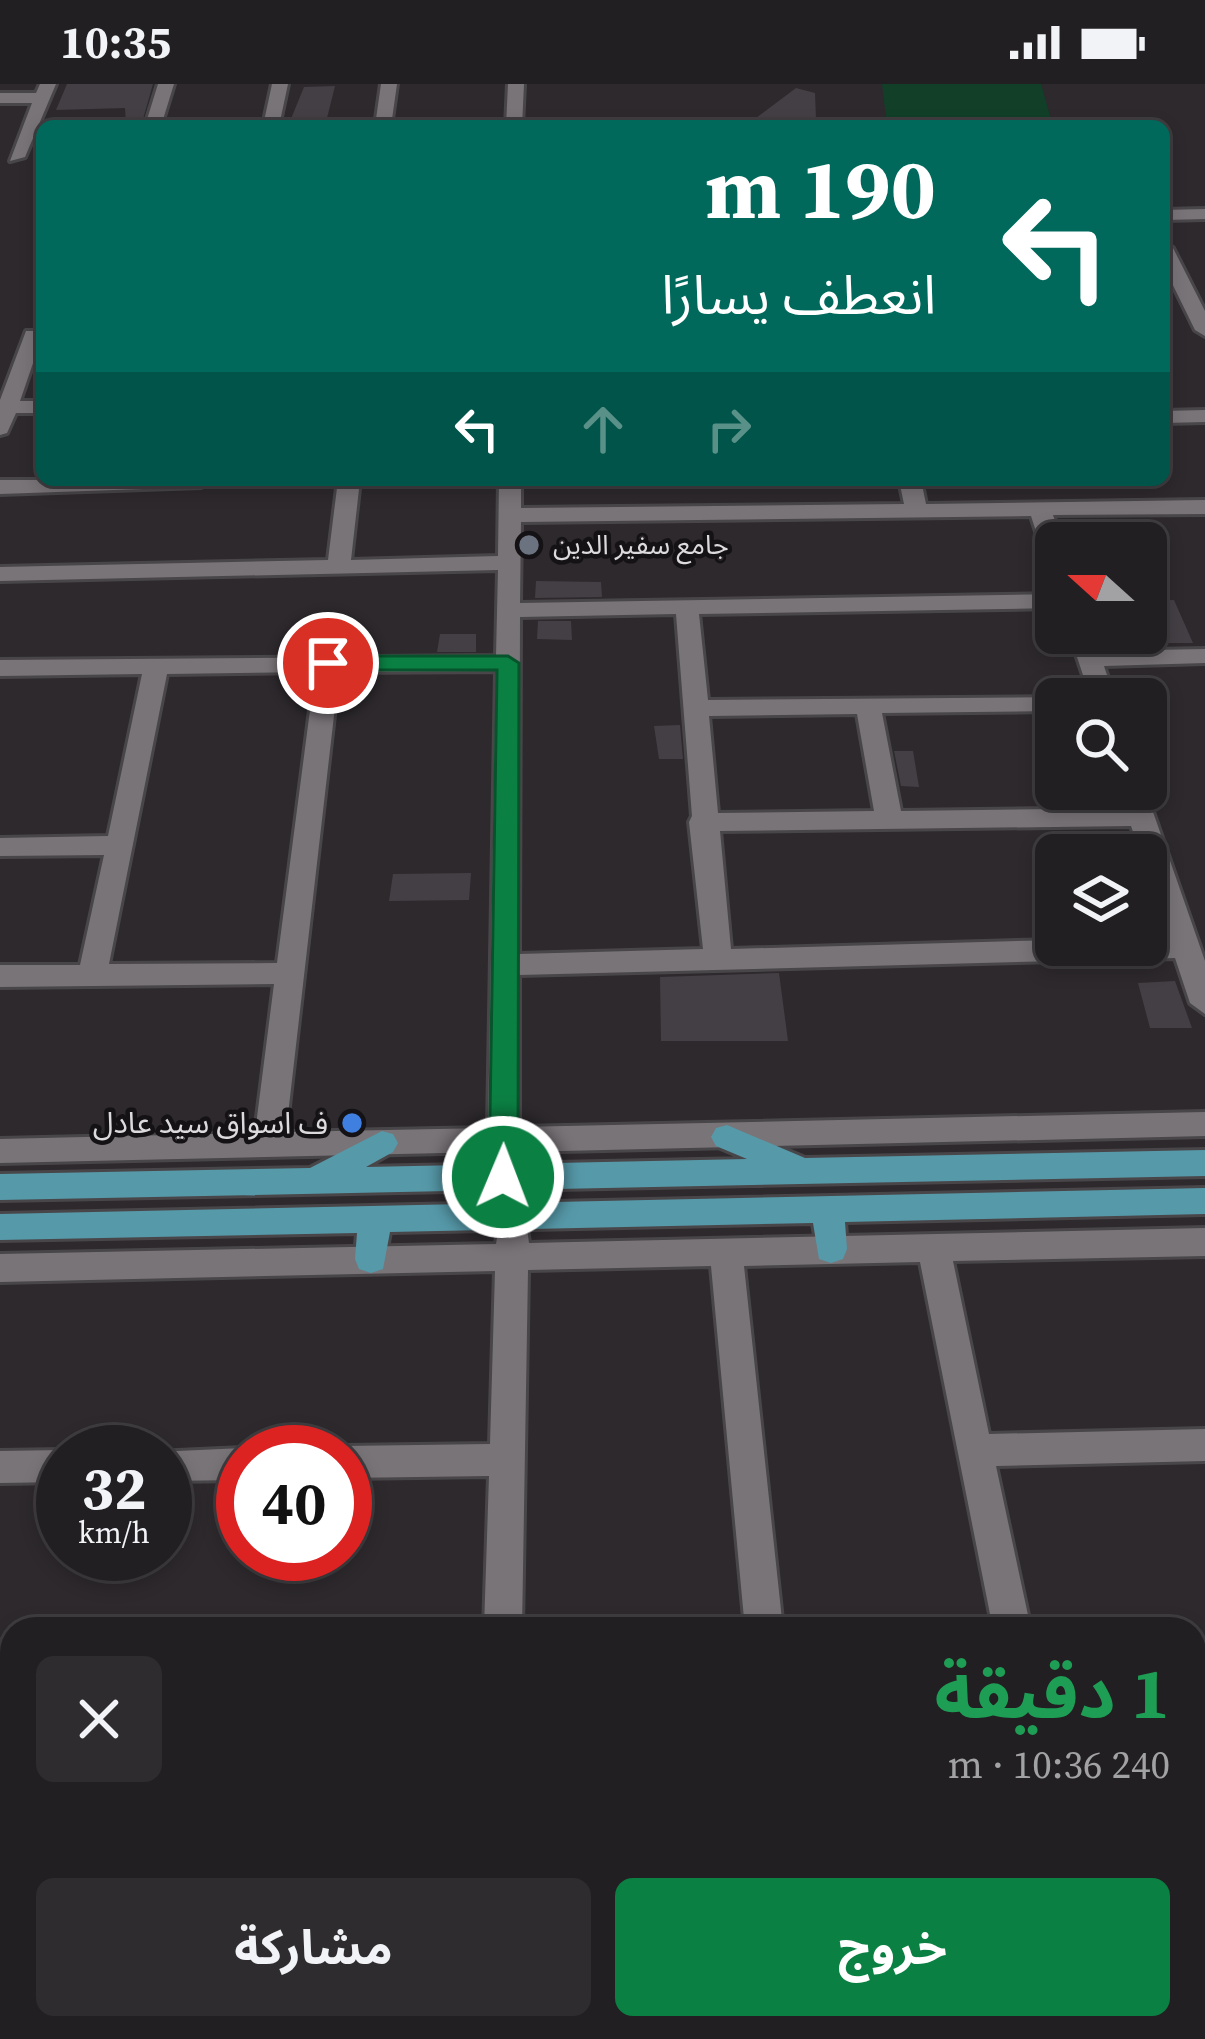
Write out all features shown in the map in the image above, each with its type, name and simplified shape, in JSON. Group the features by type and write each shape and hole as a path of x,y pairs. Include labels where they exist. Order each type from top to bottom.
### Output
{"main road":[{"path":"727,1137 804,1171"},
{"path":"314,1180 382,1144"},
{"path":"0,1187 1205,1162"},
{"path":"3,1228 1205,1201"},
{"path":"828,1209 831,1249"},
{"path":"371,1259 375,1220"}],"street":[{"path":"155,120 166,84"},
{"path":"272,120 280,84"},
{"path":"384,120 389,84"},
{"path":"514,120 516,84"},
{"path":"0,98 45,91"},
{"path":"8,157 45,91"},
{"path":"1170,215 1205,214"},
{"path":"1170,260 1205,330"},
{"path":"0,429 30,335"},
{"path":"8,407 36,407"},
{"path":"1170,417 1205,416"},
{"path":"0,487 36,486"},
{"path":"339,567 348,486"},
{"path":"503,1177 510,486"},
{"path":"911,486 917,511"},
{"path":"509,515 1205,507"},
{"path":"1040,510 1044,522"},
{"path":"0,574 509,563"},
{"path":"508,610 1035,602"},
{"path":"687,607 718,959"},
{"path":"1088,654 1096,678"},
{"path":"1089,658 1205,656"},
{"path":"269,1145 328,663"},
{"path":"0,668 508,663"},
{"path":"93,973 156,666"},
{"path":"697,708 1035,703"},
{"path":"868,705 889,820"},
{"path":"1139,810 1205,1003"},
{"path":"703,822 1141,817"},
{"path":"0,847 119,845"},
{"path":"506,964 1185,947"},
{"path":"0,976 290,973"},
{"path":"0,1151 1205,1124"},
{"path":"502,1617 513,1216"},
{"path":"0,1268 1205,1242"},
{"path":"933,1246 1009,1617"},
{"path":"726,1251 763,1617"},
{"path":"973,1450 1205,1445"},
{"path":"372,1462 506,1460"},
{"path":"0,1467 36,1466"}],"green space":[{"path":"882,84 1041,84 1051,120 886,120"}],"building":[{"path":"67,84 153,84 143,120 126,120 125,108 56,110"},
{"path":"335,86 326,120 290,120 304,87"},
{"path":"796,88 815,93 816,119 756,118"},
{"path":"536,581 601,582 602,597 535,598"},
{"path":"1167,600 1174,600 1193,643 1167,643"},
{"path":"538,621 571,621 572,640 537,639"},
{"path":"440,634 476,634 476,652 437,652"},
{"path":"680,725 683,759 659,759 654,726"},
{"path":"894,751 913,751 919,787 901,786"},
{"path":"471,873 469,900 389,901 393,874"},
{"path":"779,973 788,1041 661,1041 660,977"},
{"path":"1175,981 1192,1028 1150,1028 1138,983"}],"place":[{"name":"جامع سفير الدين","path":"529,545"},
{"name":"ف اسواق سيد عادل","path":"352,1123"}],"route":[{"path":"328,663 508,663 503,1177"}]}
